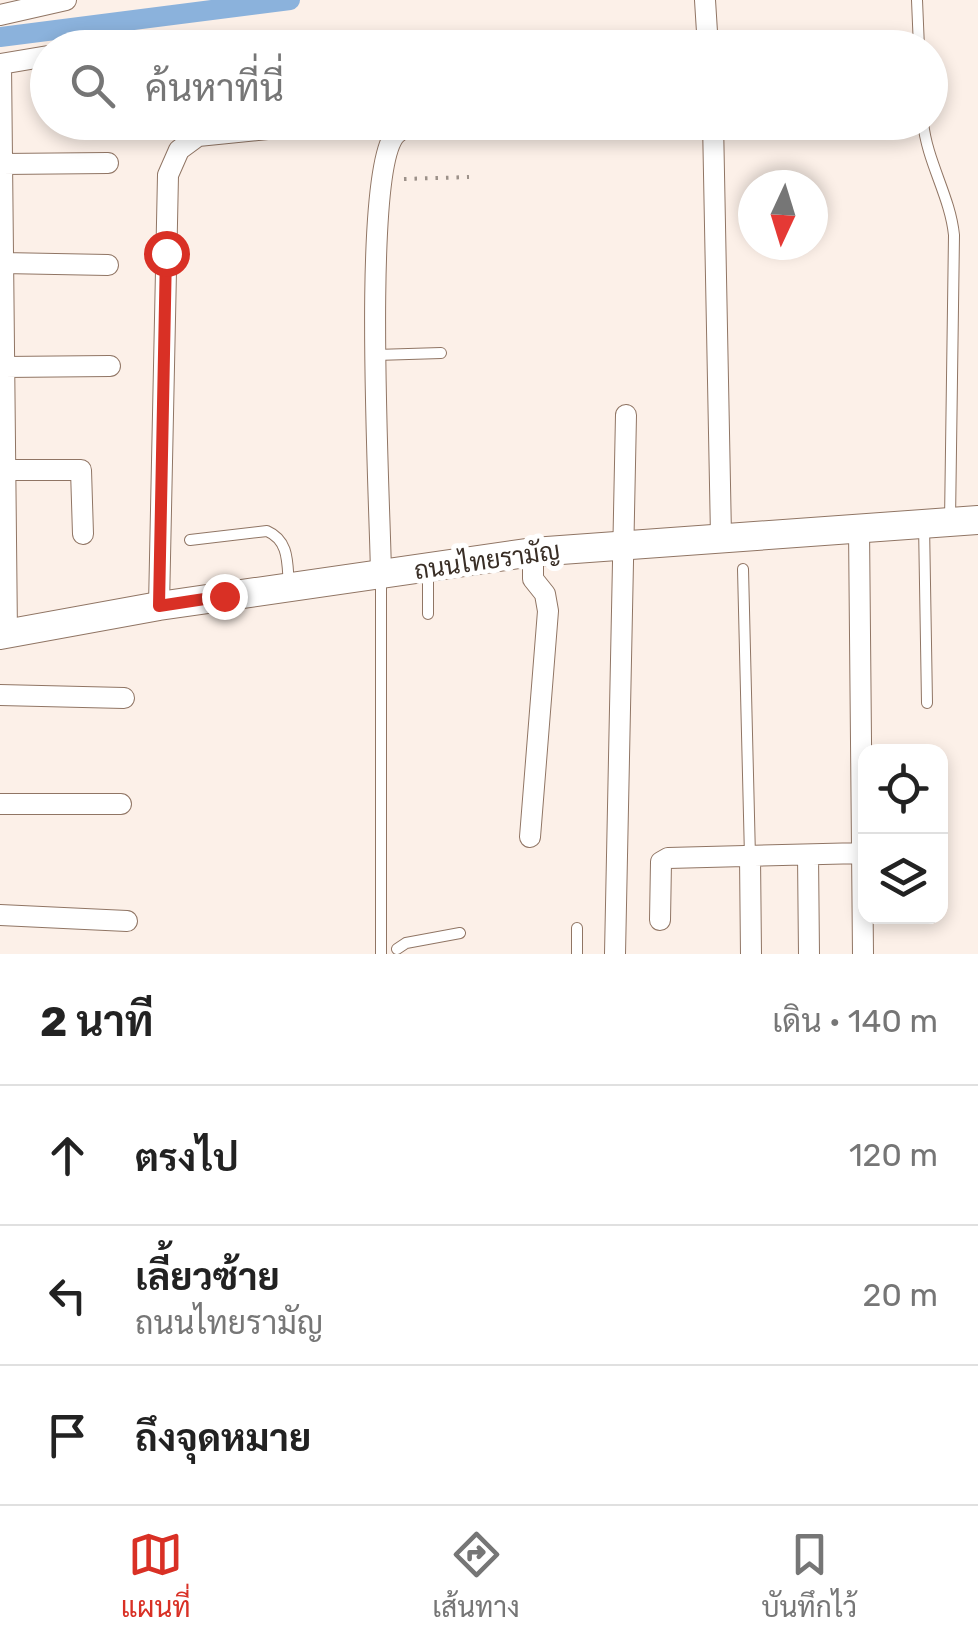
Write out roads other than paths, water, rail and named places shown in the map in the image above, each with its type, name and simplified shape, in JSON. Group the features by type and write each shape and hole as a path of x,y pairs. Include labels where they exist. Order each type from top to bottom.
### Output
{"street":[{"path":"705,0 707,30"},
{"path":"0,14 57,1"},
{"path":"4,634 1,64 30,59"},
{"path":"159,606 168,175 179,150 193,140"},
{"path":"381,574 376,354 381,182 393,140"},
{"path":"713,140 721,536"},
{"path":"2,164 108,164"},
{"path":"3,263 108,265"},
{"path":"4,367 110,366"},
{"path":"616,954 626,415"},
{"path":"5,470 80,470 83,534"},
{"name":"ถนนไทยรามัญ","path":"4,634 159,606 533,552 950,522"},
{"path":"859,528 863,834"},
{"path":"530,837 548,611 546,594 534,578 533,552"},
{"path":"0,695 124,698"},
{"path":"0,804 121,804"},
{"path":"660,920 662,862 668,858 858,852"},
{"path":"808,855 808,954"},
{"path":"750,856 751,954"},
{"path":"0,915 128,920"},
{"path":"863,924 863,954"}],"lane":[{"path":"917,0 918,30"},
{"path":"925,140 952,218 954,236 950,522 927,703"},
{"path":"376,354 441,354"},
{"path":"190,540 267,531 278,536 285,546 289,586"},
{"path":"428,568 428,614"},
{"path":"743,570 750,856"},
{"path":"381,574 381,948 398,952 406,944 460,934"},
{"path":"577,928 577,954"}],"waterway":[{"path":"55,30 290,0"},
{"path":"0,37 30,33"}]}
